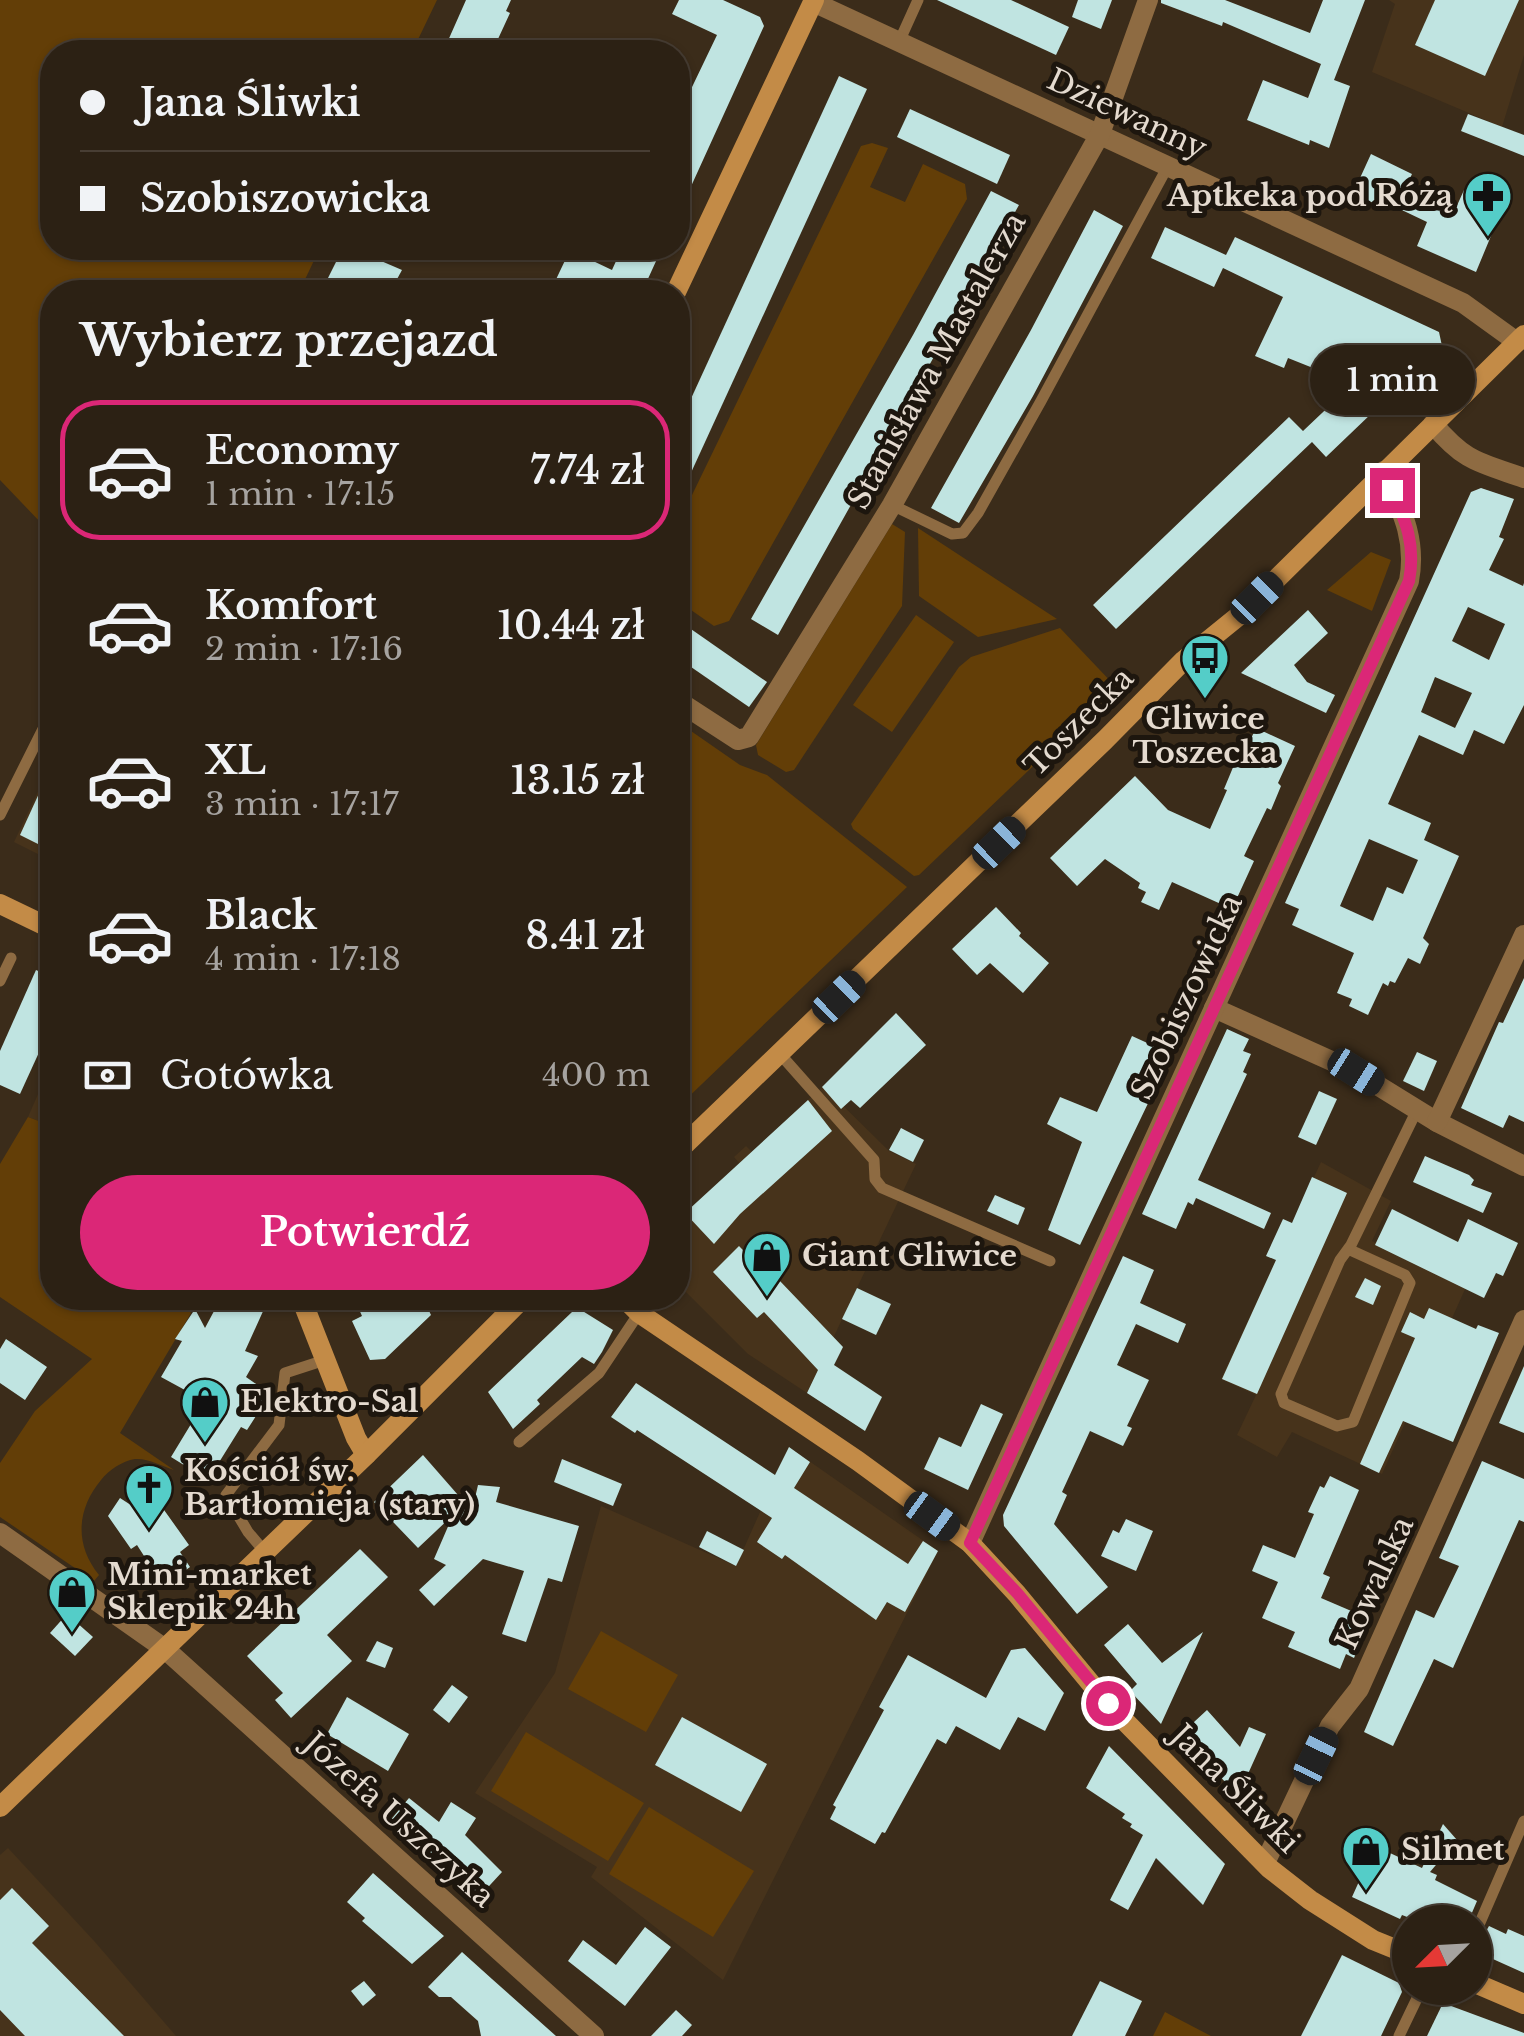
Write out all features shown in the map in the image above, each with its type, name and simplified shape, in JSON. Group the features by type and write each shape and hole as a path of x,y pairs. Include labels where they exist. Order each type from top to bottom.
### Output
{"main road":[{"path":"682,280 813,1"},
{"name":"Toszecka","path":"690,1140 1182,661 1241,614 1520,339"},
{"path":"0,904 40,923"},
{"path":"306,1310 366,1455"},
{"path":"0,1807 512,1310"},
{"name":"Jana Śliwki","path":"639,1310 970,1543 1018,1594 1108,1703 1265,1863 1310,1900 1392,1948"},
{"path":"1492,1990 1524,2004"}],"street":[{"name":"Stanisława Mastalerza","path":"690,709 738,740 749,736 892,505 1100,134 1148,0"},
{"name":"Dziewanny","path":"813,1 1464,303 1520,339"},
{"path":"1432,424 1466,458 1524,478"},
{"name":"Szobiszowicka","path":"970,1543 1409,581 1414,558 1410,532 1384,471"},
{"path":"1437,1122 1524,935"},
{"path":"1214,1008 1356,1072 1437,1122 1524,1166"},
{"name":"Kowalska","path":"1265,1863 1330,1726 1359,1689 1463,1464 1524,1320"},
{"name":"Józefa Uszczyka","path":"0,1533 164,1648 594,2036"}],"lane":[{"path":"899,42 918,0"},
{"path":"892,505 952,534 963,533 1041,401 1168,166"},
{"path":"0,815 40,735"},
{"path":"0,981 11,958"},
{"path":"780,1054 874,1160 875,1179 882,1188 1050,1261"},
{"path":"1348,1249 1410,1282 1353,1422 1337,1426 1284,1402 1281,1394 1348,1249 1416,1110"},
{"path":"519,1442 599,1373 630,1310"},
{"path":"265,1552 226,1495 279,1426 286,1373 325,1360"},
{"path":"1488,1905 1524,1821"},
{"path":"1400,2036 1414,2005"}],"shaded area":[{"path":"0,0 437,0 418,40 40,40 40,260 314,260 305,280 40,280 40,522 0,480"},
{"path":"1389,0 1524,0 1524,55 1502,127 1372,72 1395,4"},
{"path":"872,143 888,148 870,187 905,202 923,164 965,184 967,199 729,621 714,626 690,609 690,499 861,146"},
{"path":"892,524 905,532 902,606 794,770 786,772 758,755 756,745"},
{"path":"918,528 1057,619 978,637 919,596"},
{"path":"1371,552 1391,560 1372,611 1327,590"},
{"path":"916,615 954,642 892,732 853,705"},
{"path":"1060,628 1116,687 919,875 914,876 853,829 851,824 959,667 971,657"},
{"path":"690,730 740,765 767,775 907,887 690,1095"},
{"path":"40,787 40,855 14,842"},
{"path":"823,1086 889,1151 916,1164 807,1393 748,1354 690,1296 690,1211 740,1164 734,1157 746,1146 752,1152"},
{"path":"40,1090 40,1122 28,1117"},
{"path":"28,1117 40,1122 40,1310 191,1313 120,1433 174,1470 135,1459 116,1466 93,1491 83,1515 82,1539 99,1575 94,1581 0,1517 0,1463 35,1411 92,1359 0,1297 0,1164"},
{"path":"1321,1162 1391,1201 1372,1241 1466,1287 1382,1474 1292,1432 1277,1457 1237,1435 1256,1395 1221,1379"},
{"path":"789,1447 938,1551 723,1980 591,1877 597,1867 475,1793 555,1673 601,1506 736,1566"},
{"path":"601,1631 678,1675 646,1732 568,1689"},
{"path":"526,1732 644,1803 608,1861 491,1791"},
{"path":"649,1807 754,1871 713,1937 609,1874"},
{"path":"8,1848 176,2036 0,2036 0,1855"},
{"path":"1165,2012 1211,2036 1153,2036"}],"building":[{"path":"466,0 511,0 506,11 510,13 498,40 448,40"},
{"path":"679,0 723,0 760,17 764,26 690,189 690,91 717,35 672,14"},
{"path":"937,0 1011,0 1069,27 1056,55"},
{"path":"1078,0 1112,0 1101,29 1072,17"},
{"path":"1161,0 1225,0 1310,33 1323,0 1365,0 1334,80 1350,86 1329,148 1310,140 1309,145 1247,120 1263,80 1308,98 1321,64"},
{"path":"1435,0 1519,0 1485,76 1415,45"},
{"path":"839,76 867,89 690,475 690,401"},
{"path":"910,109 1010,155 997,184 897,137"},
{"path":"1468,114 1524,135 1524,156 1461,131"},
{"path":"1371,154 1412,174 1405,189 1455,210 1464,190 1469,192 1474,181 1498,191 1493,203 1503,207 1476,272 1417,246 1427,222 1385,202 1382,207 1355,189"},
{"path":"991,191 1019,205 778,635 751,619"},
{"path":"1094,210 1123,226 1033,396 959,523 931,508"},
{"path":"1165,227 1226,255 1235,237 1439,332 1442,346 1326,457 1312,442 1116,629 1093,605 1289,417 1303,431 1341,395 1322,387 1328,374 1288,358 1284,368 1255,356 1283,297 1223,268 1214,287 1151,258"},
{"path":"337,260 379,260 402,270 397,280 327,280"},
{"path":"565,260 591,260 612,270 617,260 657,260 647,280 556,280"},
{"path":"1481,488 1514,499 1499,537 1504,539 1489,570 1523,586 1524,583 1524,705 1504,744 1474,730 1463,755 1419,735 1388,804 1431,823 1424,840 1459,856 1423,938 1429,944 1420,964 1408,958 1395,983 1383,983 1368,1015 1349,1006 1352,999 1337,993 1354,953 1292,925 1299,909 1285,903 1471,492","holes":["1468,607 1505,624 1489,660 1452,641","1435,677 1472,693 1455,728 1421,712","1369,839 1418,860 1403,894 1387,887 1373,921 1340,906"]},
{"path":"1308,610 1328,633 1294,665 1307,682 1335,695 1326,713 1241,673"},
{"path":"690,628 767,682 749,707 690,666"},
{"path":"1256,728 1295,746 1271,810 1267,808 1244,856 1254,861 1232,909 1172,882 1159,910 1141,902 1146,892 1138,888 1140,883 1105,859 1077,886 1050,858 1135,776 1168,810 1210,829 1234,765 1238,766"},
{"path":"40,791 40,845 20,835"},
{"path":"996,907 1021,933 1019,936 1049,963 1023,993 990,963 977,975 952,949"},
{"path":"36,970 40,972 40,1050 20,1094 0,1085 0,1051"},
{"path":"1524,978 1524,1122 1509,1115 1503,1128 1461,1108 1499,1022 1503,1023"},
{"path":"896,1013 926,1045 860,1108 851,1100 841,1109 822,1087"},
{"path":"1227,1029 1249,1039 1243,1051 1251,1054 1243,1072 1247,1074 1198,1180 1271,1213 1264,1229 1196,1198 1193,1205 1188,1202 1176,1229 1142,1214"},
{"path":"1132,1036 1167,1052 1148,1093 1152,1095 1080,1245 1048,1230 1082,1142 1047,1124 1060,1097 1097,1112"},
{"path":"1417,1052 1437,1061 1424,1091 1403,1081"},
{"path":"1319,1091 1337,1099 1316,1145 1298,1137"},
{"path":"808,1100 832,1131 740,1214 714,1244 690,1218 690,1208"},
{"path":"901,1128 924,1140 913,1162 889,1150"},
{"path":"1425,1156 1469,1175 1474,1180 1471,1185 1492,1193 1483,1213 1413,1182"},
{"path":"1312,1177 1347,1193 1257,1394 1222,1379 1276,1260 1266,1256 1283,1219 1292,1223"},
{"path":"995,1195 1025,1208 1018,1225 987,1211"},
{"path":"1392,1209 1458,1242 1468,1219 1518,1243 1503,1276 1496,1273 1484,1298 1375,1245"},
{"path":"739,1246 776,1284 779,1280 843,1347 834,1365 882,1397 865,1431 807,1393 818,1370 764,1312 757,1318 713,1272"},
{"path":"1123,1256 1154,1270 1140,1303 1186,1324 1178,1343 1136,1324 1117,1365 1149,1380 1127,1426 1132,1428 1123,1446 1090,1431 1062,1492 1067,1495 1054,1524 1108,1587 1077,1614 1004,1526 1003,1515"},
{"path":"1365,1278 1381,1286 1373,1305 1355,1297"},
{"path":"857,1288 891,1304 876,1335 842,1319"},
{"path":"1429,1308 1476,1329 1478,1325 1499,1333 1453,1442 1403,1421 1379,1473 1360,1464 1415,1338 1401,1332 1410,1312 1424,1319"},
{"path":"194,1310 205,1328 215,1310 264,1310 245,1351 258,1356 246,1377 262,1388 256,1397 265,1402 247,1430 241,1427 208,1480 171,1457 205,1401 161,1377 182,1341 175,1339"},
{"path":"359,1310 429,1310 431,1315 385,1359 370,1360 352,1321 362,1316"},
{"path":"581,1310 613,1330 602,1352 594,1364 582,1357 513,1429 488,1392 572,1312"},
{"path":"6,1339 47,1367 25,1400 0,1383 0,1349"},
{"path":"1524,1366 1524,1433 1499,1423"},
{"path":"636,1383 775,1475 789,1447 810,1462 794,1488 908,1564 923,1541 938,1551 905,1612 887,1602 876,1620 785,1555 782,1559 757,1542 772,1518 611,1417"},
{"path":"981,1404 1003,1414 968,1490 924,1469 939,1437 961,1447"},
{"path":"423,1455 472,1511 478,1485 500,1487 496,1502 579,1526 562,1582 548,1578 526,1642 502,1634 524,1571 483,1559 434,1606 419,1590 446,1565 434,1559 453,1515 418,1548 374,1502"},
{"path":"562,1459 622,1484 613,1506 554,1482"},
{"path":"1482,1461 1524,1479 1524,1522 1519,1520 1453,1668 1434,1659 1393,1746 1364,1732 1416,1610 1434,1618 1459,1566 1439,1558"},
{"path":"1330,1476 1359,1490 1323,1574 1330,1577 1321,1598 1370,1619 1354,1658 1346,1654 1340,1669 1288,1647 1295,1632 1262,1618 1278,1582 1252,1571 1263,1545 1295,1558 1314,1514 1308,1512 1320,1486 1324,1488"},
{"name":"Kościół św. Bartłomieja (stary)","path":"142,1479 189,1545 180,1552 190,1567 172,1580 161,1564 153,1570 137,1545 131,1549 108,1516 120,1498 140,1511"},
{"path":"1126,1519 1153,1531 1136,1571 1101,1556 1113,1530 1119,1533"},
{"path":"707,1531 744,1550 736,1566 699,1547"},
{"path":"360,1549 388,1577 327,1635 352,1661 291,1718 275,1700 283,1693 247,1656"},
{"path":"67,1614 93,1637 75,1656 50,1633"},
{"path":"1128,1624 1162,1663 1203,1632 1161,1724 1130,1691 1137,1684 1104,1645"},
{"path":"377,1641 393,1648 385,1668 366,1661"},
{"path":"1025,1648 1064,1693 1045,1731 1018,1717 1000,1750 956,1726 946,1744 937,1739 885,1833 875,1844 830,1819 836,1807 833,1805 884,1710 879,1707 908,1655 986,1698 1011,1650"},
{"path":"452,1685 468,1697 449,1723 433,1710"},
{"path":"347,1697 409,1734 388,1771 327,1734"},
{"path":"1207,1710 1240,1747 1249,1727 1266,1734 1238,1796 1181,1734"},
{"path":"682,1717 767,1764 741,1812 655,1765"},
{"path":"1109,1746 1225,1864 1203,1905 1156,1858 1128,1910 1110,1900 1143,1835 1122,1818 1125,1814 1086,1788"},
{"path":"409,1798 439,1822 451,1802 476,1818 465,1835 502,1872 479,1897 430,1852 389,1822"},
{"path":"1443,1824 1457,1840 1430,1872 1437,1875 1435,1880 1477,1901 1475,1905 1392,1905 1392,1915 1352,1897 1375,1846 1422,1868"},
{"path":"373,1873 444,1936 412,1964 362,1921 365,1918 347,1902"},
{"path":"12,1888 49,1926 32,1943 124,2036 25,2036 0,2010 0,1900"},
{"path":"645,1927 671,1947 625,2006 568,1961 583,1940 616,1965"},
{"path":"1492,1927 1524,1936 1524,1973 1492,1959"},
{"path":"462,1952 556,2036 481,2036 478,2021 451,1997 439,1997 428,1987"},
{"path":"1342,1955 1392,1980 1392,2005 1396,2005 1381,2036 1301,2036"},
{"path":"364,1981 376,1995 363,2006 351,1991"},
{"path":"1100,1981 1142,2001 1125,2036 1072,2036"},
{"path":"1442,2005 1524,2033 1524,2036 1427,2036"},
{"path":"676,2010 692,2025 682,2036 651,2036"}],"place":[{"name":"Aptkeka pod Różą","path":"1488,238"},
{"name":"Gliwice Toszecka","path":"1205,700"},
{"name":"Giant Gliwice","path":"767,1298"},
{"name":"Elektro-Sal","path":"205,1444"},
{"name":"Kościół św. Bartłomieja (stary)","path":"149,1530"},
{"name":"Mini-market Sklepik 24h","path":"72,1634"},
{"name":"Silmet","path":"1366,1892"}],"route":[{"path":"1108,1703 1018,1594 970,1543 1409,581 1414,558 1410,532 1392,490"}]}
